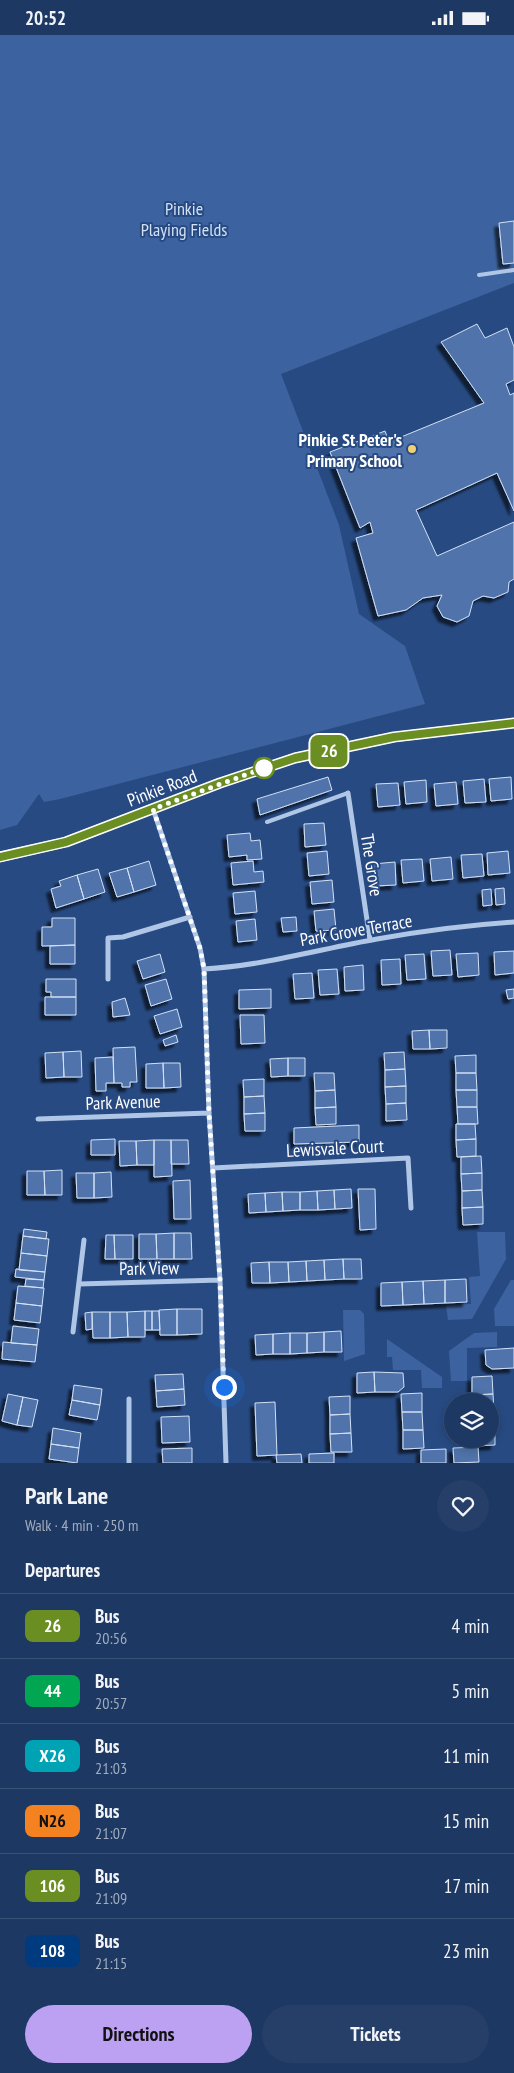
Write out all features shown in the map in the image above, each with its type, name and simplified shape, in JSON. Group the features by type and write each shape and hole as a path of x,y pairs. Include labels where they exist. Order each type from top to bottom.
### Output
{"main road":[{"name":"Pinkie Road","path":"0,857 66,842 220,783 295,758 394,737 514,723"}],"street":[{"name":"The Grove","path":"348,793 370,940"},
{"path":"153,809 200,948 204,969 209,1113 220,1280 226,1463"},
{"path":"108,979 108,938 123,937 190,917"},
{"name":"Park Grove Terrace","path":"204,969 273,959 370,940 481,924 514,922"},
{"name":"Park Avenue","path":"38,1119 209,1113"},
{"name":"Lewisvale Court","path":"213,1168 408,1158 411,1209"},
{"path":"73,1332 84,1241"},
{"name":"Park View","path":"79,1284 220,1280"},
{"path":"129,1399 129,1463"}],"lane":[{"path":"479,275 514,270"},
{"path":"267,822 348,793"}],"green space":[{"name":"Pinkie Playing Fields","path":"0,35 514,35 514,283 281,374 339,525 359,614 405,646 425,704 60,799 44,802 39,794 17,825 0,830"},
{"path":"477,1232 505,1232 506,1259 472,1319 448,1320 446,1305 471,1304 469,1277 480,1276"},
{"path":"511,1280 514,1280 514,1326 495,1326 494,1309"},
{"path":"343,1310 360,1310 364,1314 365,1354 344,1361"},
{"path":"497,1332 497,1347 467,1348 467,1381 451,1381 449,1351 474,1333"},
{"path":"387,1339 442,1377 442,1388 422,1388 421,1370 393,1370 392,1357 387,1357"}],"building":[{"path":"514,221 514,263 503,264 499,223"},
{"path":"477,324 485,338 507,328 514,347 514,380 506,384 510,395 514,393 514,511 497,473 416,510 437,556 514,522 514,579 509,582 508,592 494,598 483,596 473,601 469,616 457,622 443,617 437,606 442,595 423,598 406,610 378,616 356,538 373,533 370,522 360,528 330,452 385,431 389,442 484,403 441,342"},
{"path":"328,777 332,790 260,815 257,799"},
{"path":"511,777 512,799 491,801 489,779"},
{"path":"484,779 486,802 465,803 463,781"},
{"path":"426,780 427,802 406,804 404,782"},
{"path":"456,782 458,804 436,806 434,784"},
{"path":"398,783 400,805 378,807 376,784"},
{"path":"324,823 326,845 305,847 304,824"},
{"path":"250,833 251,841 260,840 262,859 247,860 247,855 229,857 227,835"},
{"path":"327,851 329,874 309,876 307,853"},
{"path":"508,851 510,873 488,875 487,853"},
{"path":"482,854 484,876 463,878 461,855"},
{"path":"451,857 453,879 432,881 430,859"},
{"path":"422,859 424,881 403,883 401,860"},
{"path":"149,861 156,885 134,892 127,868"},
{"path":"253,861 254,872 263,871 264,882 233,885 231,863"},
{"path":"395,862 396,885 375,886 373,864"},
{"path":"127,868 134,892 117,897 109,873"},
{"path":"98,869 105,892 84,899 77,875"},
{"path":"77,875 84,899 56,908 51,889 61,886 59,881"},
{"path":"332,880 334,902 312,904 310,882"},
{"path":"504,888 505,904 496,905 495,889"},
{"path":"491,889 492,905 483,906 482,890"},
{"path":"255,891 257,912 235,914 233,893"},
{"path":"334,909 336,930 316,931 314,911"},
{"path":"296,917 297,931 283,932 281,918"},
{"path":"52,918 75,918 75,945 42,946 42,927 52,927"},
{"path":"255,919 257,940 238,942 236,921"},
{"path":"75,945 75,964 50,964 50,946"},
{"path":"450,950 452,975 433,976 431,951"},
{"path":"514,951 514,973 495,975 494,952"},
{"path":"478,953 479,975 458,977 456,954"},
{"path":"160,954 165,972 143,979 137,961"},
{"path":"424,954 426,979 407,980 405,955"},
{"path":"400,959 401,984 382,985 381,960"},
{"path":"363,965 364,990 345,991 344,967"},
{"path":"337,969 339,994 320,995 318,970"},
{"path":"312,973 314,998 295,999 293,974"},
{"path":"46,979 76,979 76,997 51,997 51,992 46,992"},
{"path":"166,979 172,999 151,1006 145,985"},
{"path":"271,989 271,1008 239,1009 239,990"},
{"path":"514,989 514,998 508,999 506,990"},
{"path":"45,997 76,997 76,1015 45,1015"},
{"path":"125,998 130,1015 113,1017 112,1002"},
{"path":"177,1009 182,1027 160,1034 154,1016"},
{"path":"240,1015 264,1015 265,1043 241,1044"},
{"path":"429,1030 447,1030 447,1048 430,1049"},
{"path":"429,1030 430,1049 413,1049 412,1031"},
{"path":"176,1035 178,1042 165,1046 163,1040"},
{"path":"135,1047 137,1082 130,1082 130,1087 122,1087 122,1083 114,1083 113,1048"},
{"path":"81,1051 82,1077 64,1077 63,1052"},
{"path":"63,1052 64,1077 46,1078 45,1053"},
{"path":"404,1052 405,1069 385,1070 384,1053"},
{"path":"476,1055 476,1073 456,1073 455,1056"},
{"path":"113,1057 114,1083 106,1083 106,1091 96,1091 95,1058"},
{"path":"288,1058 305,1058 305,1076 288,1076"},
{"path":"288,1058 288,1076 271,1077 270,1059"},
{"path":"163,1063 180,1063 181,1087 164,1088"},
{"path":"163,1063 164,1088 146,1088 146,1064"},
{"path":"405,1069 406,1086 385,1087 385,1070"},
{"path":"314,1073 334,1073 335,1090 315,1091"},
{"path":"456,1073 476,1073 477,1090 456,1090"},
{"path":"264,1079 264,1096 244,1097 243,1080"},
{"path":"406,1086 406,1103 386,1104 385,1087"},
{"path":"335,1090 336,1107 315,1108 315,1091"},
{"path":"456,1090 477,1090 477,1107 457,1107"},
{"path":"264,1096 265,1113 244,1114 244,1097"},
{"path":"406,1103 407,1120 386,1121 386,1104"},
{"path":"336,1107 336,1124 316,1125 315,1108"},
{"path":"457,1107 477,1107 478,1124 458,1124"},
{"path":"265,1113 265,1131 245,1131 244,1114"},
{"path":"456,1124 475,1124 476,1139 456,1140"},
{"path":"359,1125 359,1142 294,1144 294,1128"},
{"path":"115,1139 115,1155 91,1155 91,1140"},
{"path":"476,1139 476,1156 457,1157 456,1140"},
{"path":"154,1140 154,1165 137,1165 136,1141"},
{"path":"154,1140 171,1140 172,1176 154,1177"},
{"path":"171,1140 188,1140 189,1164 171,1164"},
{"path":"119,1141 136,1141 137,1165 120,1166"},
{"path":"481,1156 482,1173 461,1174 461,1157"},
{"path":"62,1170 62,1195 45,1195 44,1171"},
{"path":"27,1171 44,1171 45,1195 27,1195"},
{"path":"111,1172 112,1197 94,1198 94,1173"},
{"path":"76,1173 94,1173 94,1198 77,1198"},
{"path":"482,1173 482,1190 462,1191 461,1174"},
{"path":"190,1180 191,1219 174,1219 173,1181"},
{"path":"351,1189 352,1208 335,1209 334,1190"},
{"path":"358,1189 375,1189 376,1229 360,1230"},
{"path":"334,1190 335,1209 318,1210 317,1191"},
{"path":"482,1190 483,1207 462,1208 462,1191"},
{"path":"317,1191 318,1210 300,1210 300,1192"},
{"path":"282,1192 283,1211 266,1212 265,1193"},
{"path":"282,1192 300,1192 300,1210 283,1211"},
{"path":"265,1193 266,1212 249,1213 248,1194"},
{"path":"483,1207 483,1224 463,1225 462,1208"},
{"path":"24,1229 47,1232 46,1239 23,1236"},
{"path":"174,1233 191,1233 192,1259 174,1259"},
{"path":"174,1233 174,1259 157,1259 156,1234"},
{"path":"139,1234 156,1234 157,1259 139,1259"},
{"path":"106,1235 114,1235 115,1259 105,1259"},
{"path":"114,1235 133,1235 133,1259 115,1259"},
{"path":"23,1236 49,1239 47,1256 21,1253"},
{"path":"21,1253 47,1256 45,1272 19,1270"},
{"path":"343,1259 361,1259 362,1279 344,1279"},
{"path":"343,1259 344,1279 325,1280 324,1260"},
{"path":"324,1260 325,1280 307,1281 306,1261"},
{"path":"306,1261 307,1281 289,1282 288,1262"},
{"path":"269,1262 288,1262 289,1282 270,1283"},
{"path":"269,1262 270,1283 252,1283 251,1263"},
{"path":"16,1269 45,1272 44,1280 15,1277"},
{"path":"26,1279 44,1280 43,1288 25,1286"},
{"path":"466,1279 467,1302 445,1303 445,1280"},
{"path":"445,1280 445,1303 424,1304 423,1281"},
{"path":"423,1281 424,1304 403,1305 402,1282"},
{"path":"402,1282 403,1305 381,1306 381,1283"},
{"path":"18,1286 44,1288 42,1306 16,1303"},
{"path":"16,1303 42,1306 40,1323 14,1320"},
{"path":"177,1309 202,1309 202,1334 177,1335"},
{"path":"177,1309 177,1335 160,1335 159,1310"},
{"path":"145,1311 152,1311 152,1330 145,1330"},
{"path":"145,1311 145,1337 128,1337 127,1312"},
{"path":"152,1311 159,1311 160,1330 152,1330"},
{"path":"92,1312 92,1329 86,1330 85,1313"},
{"path":"92,1312 110,1312 110,1338 93,1338"},
{"path":"110,1312 127,1312 128,1337 110,1338"},
{"path":"13,1326 39,1329 37,1345 11,1343"},
{"path":"341,1331 342,1352 324,1352 324,1332"},
{"path":"324,1332 324,1352 307,1353 307,1333"},
{"path":"290,1333 290,1354 273,1354 273,1334"},
{"path":"290,1333 307,1333 307,1353 290,1354"},
{"path":"273,1334 273,1354 256,1355 255,1335"},
{"path":"3,1342 37,1345 35,1362 2,1359"},
{"path":"514,1348 514,1368 492,1369 486,1365 485,1350"},
{"path":"374,1372 375,1392 357,1393 357,1373"},
{"path":"374,1372 403,1373 404,1387 398,1392 375,1392"},
{"path":"183,1374 184,1389 156,1391 155,1375"},
{"path":"492,1376 493,1393 472,1393 472,1377"},
{"path":"74,1385 102,1389 100,1405 72,1400"},
{"path":"184,1389 185,1405 157,1407 156,1391"},
{"path":"422,1393 422,1412 402,1412 401,1394"},
{"path":"8,1394 23,1397 17,1425 2,1421"},
{"path":"350,1396 350,1414 330,1415 329,1397"},
{"path":"23,1397 38,1400 32,1427 17,1425"},
{"path":"72,1400 100,1405 97,1420 69,1415"},
{"path":"275,1402 277,1455 257,1456 255,1403"},
{"path":"402,1412 422,1412 423,1430 403,1430"},
{"path":"350,1414 351,1433 330,1434 330,1415"},
{"path":"189,1416 190,1442 162,1443 161,1417"},
{"path":"53,1428 81,1433 79,1448 51,1444"},
{"path":"403,1430 423,1430 424,1448 403,1449"},
{"path":"351,1433 352,1452 331,1452 330,1434"},
{"path":"51,1444 79,1448 77,1463 49,1459"},
{"path":"192,1448 192,1463 163,1463 162,1449"},
{"path":"453,1448 478,1448 479,1462 454,1463"},
{"path":"446,1449 446,1463 421,1463 421,1450"},
{"path":"334,1453 334,1463 309,1463 309,1454"},
{"path":"301,1454 302,1463 277,1463 276,1455"}],"bus line":[{"name":"26","path":"0,857 66,842 220,783 295,758 394,737 514,723"}],"place":[{"name":"Pinkie St Peter's Primary School","path":"412,449"}],"route":[{"path":"224,1387 220,1280 209,1113 204,969 200,948 153,809 264,768"}]}
